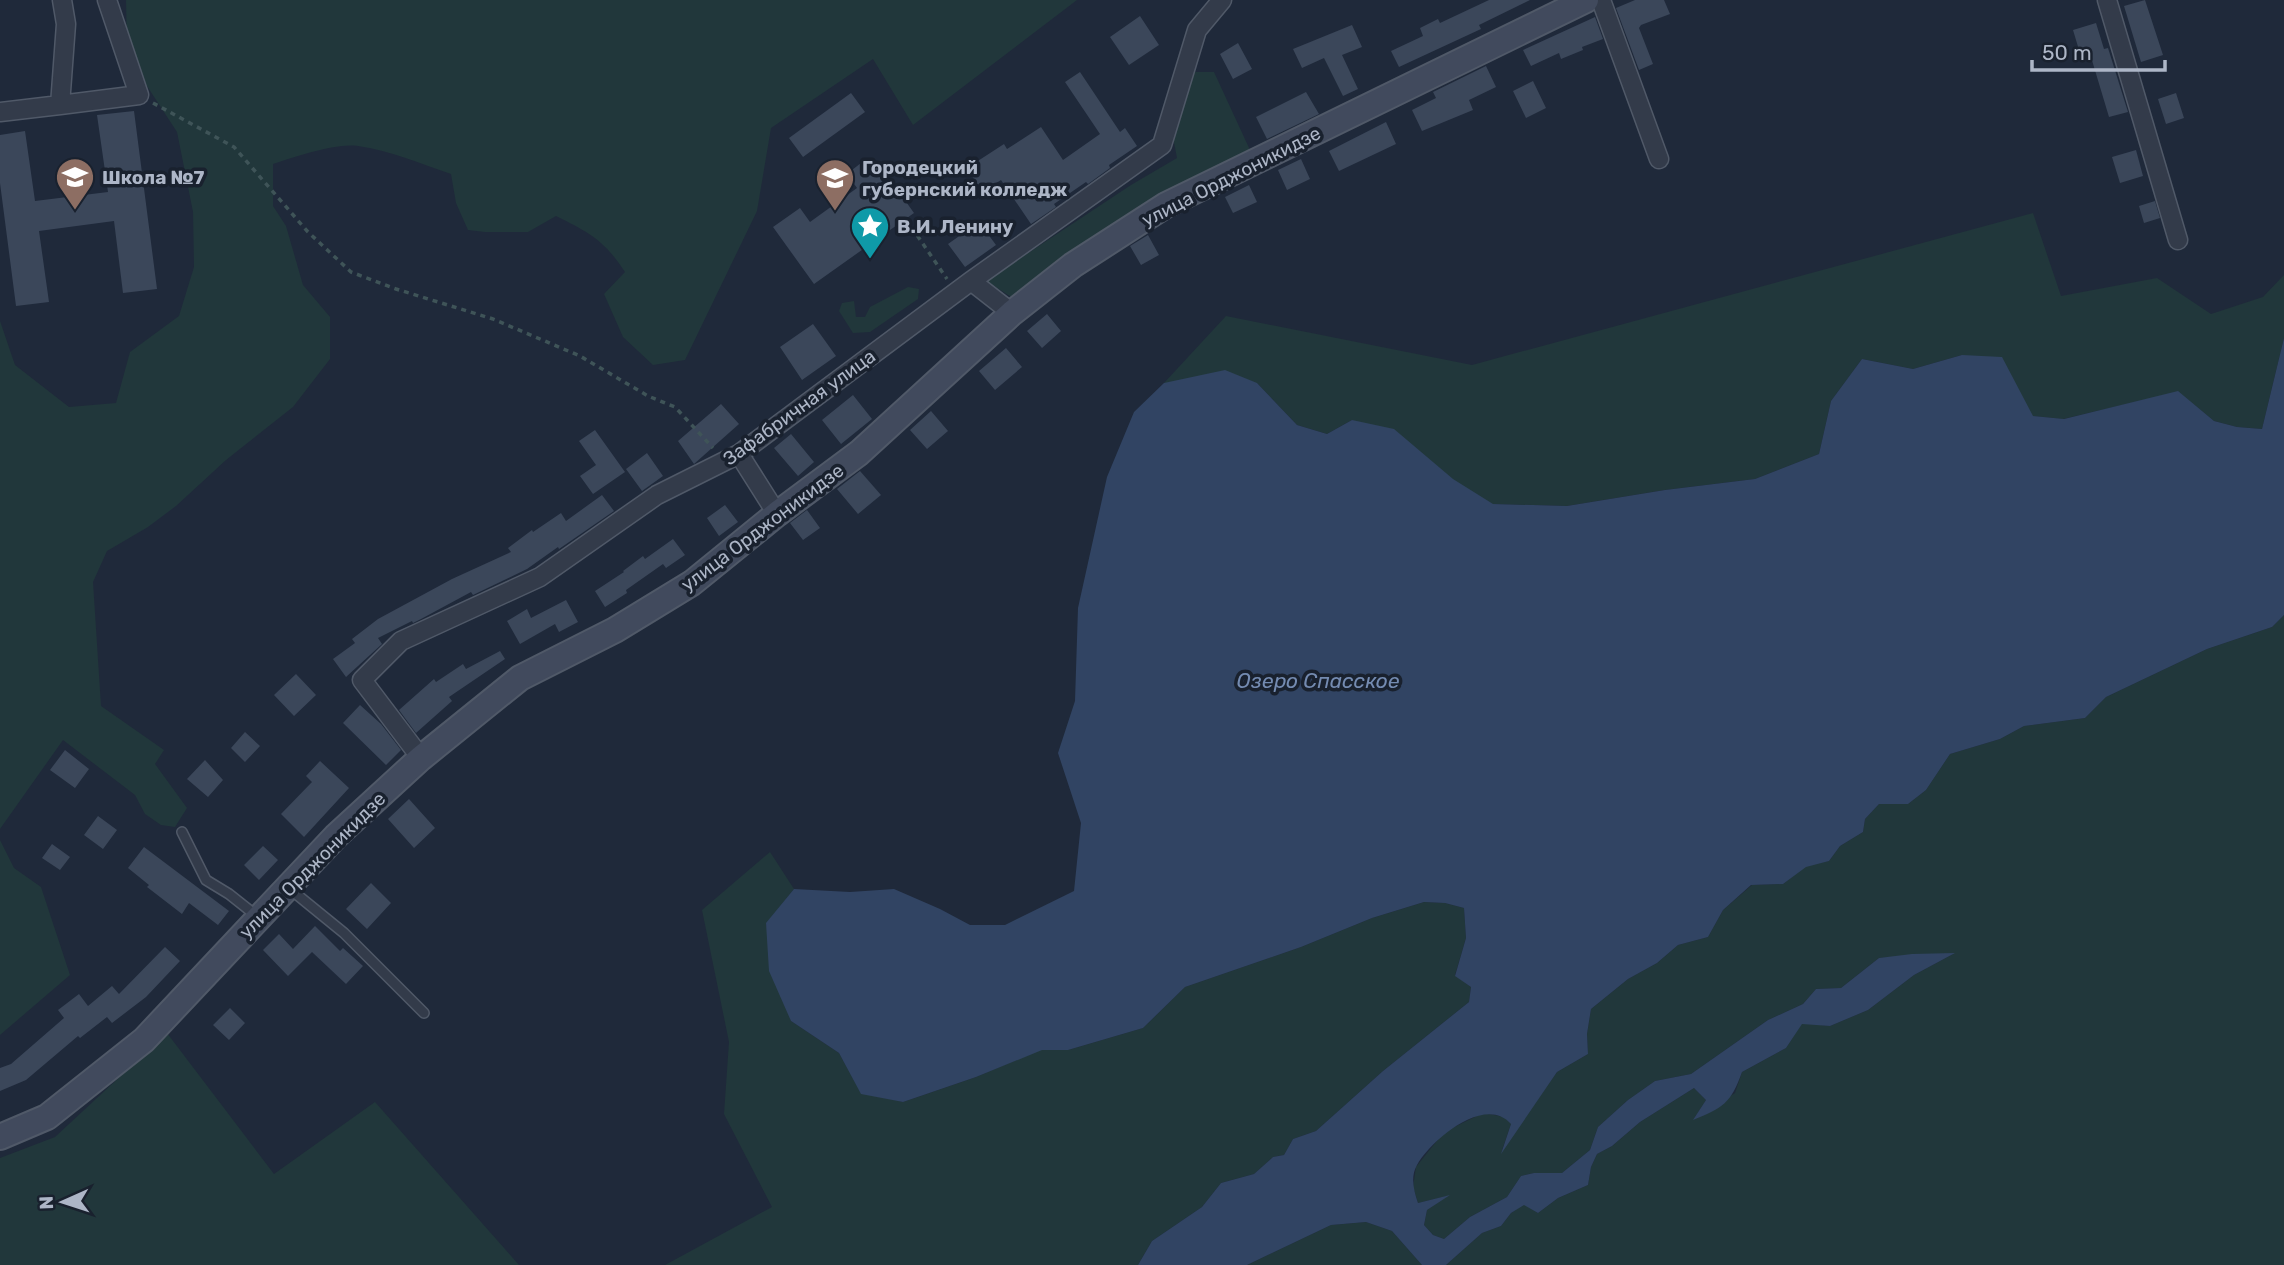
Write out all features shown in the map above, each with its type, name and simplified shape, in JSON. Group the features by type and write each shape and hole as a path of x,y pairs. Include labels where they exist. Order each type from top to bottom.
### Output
{"street":[{"path":"60,105 66,24 62,0"},
{"path":"0,112 139,95 107,0"},
{"name":"Зафабричная улица","path":"421,758 362,680 401,641 540,576 657,495 732,458 971,281 1162,145 1197,30 1222,0"},
{"name":"улица Орджоникидзе","path":"0,1137 47,1117 144,1040 336,836 421,758 520,678 615,630 692,583 777,514 859,453 1012,313 1073,265 1166,205 1586,0"},
{"path":"1601,0 1659,159"},
{"path":"2108,0 2178,240"},
{"path":"971,281 1012,313"},
{"path":"732,458 777,514"}],"lane":[{"path":"182,832 206,880 260,918"},
{"path":"289,887 344,933 424,1013"}],"path":[{"path":"139,95 234,147 308,232 351,272 493,319 580,356 648,396 675,407 732,458"},
{"path":"906,219 956,292"}],"green space":[{"path":"126,0 1077,0 913,125 873,59 771,128 757,211 685,360 653,365 623,337 604,294 625,272 595,238 556,216 528,232 468,230 456,203 451,174 370,148 338,147 273,164 273,206 286,226 303,285 330,317 330,359 293,407 226,460 176,506 148,527 107,551 93,582 101,706 164,750 155,764 187,808 175,827 161,825 145,814 135,795 63,740 0,829 0,321 15,365 69,407 116,403 130,352 179,316 194,267 193,212 177,132 147,86 127,46"},
{"path":"1191,72 1214,72 1250,150 1170,191 1013,298 986,281 1131,185 1177,158 1173,137"},
{"path":"2033,213 2061,296 2157,278 2211,314 2263,297 2284,275 2284,338 2262,429 2237,427 2214,421 2178,392 2063,419 2032,416 1962,355 1913,369 1862,359 1831,401 1819,454 1755,479 1567,506 1492,504 1352,420 1327,434 1297,425 1257,383 1164,383 1226,316 1472,365"},
{"path":"908,287 919,289 918,299 870,332 853,333 839,311 842,303 854,301 856,317 865,317 870,307"},
{"path":"2284,615 2284,1265 1446,1265 1482,1233 1501,1226 1511,1213 1524,1204 1538,1213 1558,1198 1588,1185 1591,1167 1597,1154 1612,1146 1640,1122 1694,1088 1706,1100 1694,1119 1735,1093 1742,1072 1786,1048 1802,1023 1830,1026 1868,1010 1914,975 1953,954 1879,958 1841,988 1816,989 1803,1004 1768,1020 1691,1074 1655,1081 1628,1100 1598,1127 1590,1150 1562,1173 1521,1176 1507,1197 1470,1217 1444,1239 1433,1235 1424,1225 1427,1210 1447,1196 1418,1203 1413,1187 1416,1167 1444,1132 1483,1113 1505,1117 1511,1124 1502,1150 1557,1072 1588,1054 1587,1034 1591,1009 1628,979 1657,963 1678,945 1708,937 1723,910 1752,885 1783,884 1806,866 1829,861 1840,846 1863,832 1865,819 1879,804 1908,804 1926,790 1950,754 2000,739 2024,726 2085,718 2106,697 2207,649 2272,627"},
{"path":"0,840 14,868 41,887 70,975 0,1035"},
{"path":"770,852 794,889 766,924 791,1021 839,1053 861,1093 903,1102 976,1077 1042,1049 1068,1050 1143,1028 1185,987 1301,947 1372,918 1424,902 1445,903 1464,908 1466,938 1455,975 1471,987 1469,1002 1383,1071 1316,1131 1293,1139 1284,1155 1273,1157 1254,1174 1221,1183 1202,1207 1152,1241 1138,1265 665,1265 772,1207 724,1114 729,1042 702,910"},
{"path":"167,1033 274,1174 375,1102 519,1265 0,1265 0,1158 55,1137"},
{"path":"1366,1222 1392,1231 1422,1265 1247,1265 1331,1225"}],"water":[{"name":"Озеро Спасское","path":"2284,338 2284,615 2272,627 2207,649 2106,697 2085,718 2024,726 2000,739 1950,754 1926,790 1908,804 1879,804 1865,819 1863,832 1840,846 1829,861 1806,867 1783,884 1751,885 1723,910 1708,937 1678,945 1657,963 1628,979 1591,1009 1587,1034 1588,1054 1557,1072 1501,1154 1511,1124 1500,1116 1487,1114 1459,1124 1424,1155 1417,1165 1413,1179 1418,1203 1450,1195 1427,1210 1424,1225 1433,1235 1444,1239 1470,1217 1507,1197 1521,1176 1562,1173 1590,1150 1598,1127 1628,1100 1655,1081 1691,1074 1768,1020 1803,1004 1816,989 1841,988 1879,958 1955,953 1914,975 1868,1010 1830,1026 1802,1024 1786,1048 1742,1072 1734,1091 1725,1103 1693,1120 1706,1100 1694,1088 1640,1122 1612,1146 1597,1154 1591,1167 1588,1185 1558,1198 1538,1213 1524,1205 1511,1213 1501,1226 1482,1233 1446,1265 1422,1265 1392,1231 1366,1222 1331,1225 1247,1265 1138,1265 1152,1241 1202,1207 1221,1183 1254,1174 1273,1157 1284,1155 1293,1139 1316,1131 1383,1071 1469,1002 1471,987 1455,976 1466,938 1464,908 1445,903 1424,902 1372,918 1301,947 1185,987 1143,1028 1068,1050 1042,1050 976,1077 903,1102 861,1094 839,1053 791,1021 769,971 766,923 794,889 850,892 894,889 970,925 1005,925 1074,891 1081,823 1058,753 1075,701 1078,608 1107,477 1134,412 1164,383 1225,370 1257,383 1297,425 1327,434 1352,420 1394,429 1453,479 1493,504 1567,506 1755,479 1819,454 1831,401 1862,359 1913,369 1962,355 2002,357 2033,416 2064,419 2178,391 2214,421 2237,427 2262,429"}],"building":[{"path":"1489,0 1530,0 1479,25 1481,29 1399,67 1391,51 1423,36 1420,28 1438,19 1440,23"},
{"path":"1635,0 1664,0 1670,14 1639,28 1653,64 1639,70 1616,8"},
{"path":"2145,0 2163,55 2141,62 2124,6"},
{"path":"1140,16 1159,45 1129,65 1110,37"},
{"path":"1595,17 1603,39 1561,59 1559,53 1531,66 1523,50"},
{"path":"2096,23 2104,49 2108,48 2128,112 2109,117 2088,47 2079,50 2073,30"},
{"path":"1352,25 1362,47 1342,55 1358,89 1343,96 1324,58 1302,68 1293,49"},
{"path":"1238,43 1252,69 1233,79 1220,54"},
{"path":"1486,66 1496,87 1469,100 1473,110 1422,131 1412,110 1436,98 1433,92"},
{"path":"1080,72 1120,132 1125,128 1137,146 1109,165 1110,168 1088,184 1086,182 1054,204 1056,207 1031,224 1001,180 982,192 967,168 1004,144 1007,149 1041,127 1063,160 1100,134 1065,82"},
{"path":"1533,81 1546,108 1526,118 1513,91"},
{"path":"1306,92 1319,114 1267,139 1256,117"},
{"path":"851,93 865,112 803,157 789,138"},
{"path":"2176,93 2184,118 2166,124 2158,99"},
{"name":"Школа №7","path":"134,111 157,289 123,293 114,221 39,231 49,302 16,306 0,183 0,135 25,131 35,201 108,192 97,115"},
{"path":"1386,122 1396,144 1339,171 1329,151"},
{"path":"2136,150 2143,176 2120,183 2112,157"},
{"path":"866,159 871,166 877,161 914,213 814,284 773,227 800,208 810,222 857,188 847,174"},
{"path":"1301,159 1310,179 1287,190 1278,170"},
{"path":"1249,185 1257,202 1233,213 1225,197"},
{"path":"2155,201 2160,218 2144,223 2139,206"},
{"path":"979,222 996,245 965,267 948,244"},
{"path":"1148,235 1159,255 1141,265 1130,246"},
{"path":"1047,314 1061,331 1042,348 1027,331"},
{"path":"813,324 836,356 802,380 780,347"},
{"path":"1006,348 1022,367 995,390 979,371"},
{"path":"853,395 872,419 841,444 822,420"},
{"path":"721,404 739,424 694,464 678,441"},
{"path":"931,411 948,431 927,449 910,430"},
{"path":"595,430 625,472 593,494 580,476 596,465 579,441"},
{"path":"791,434 814,462 798,476 774,448"},
{"path":"647,453 663,476 642,491 626,469"},
{"path":"860,471 881,495 858,514 837,489"},
{"path":"602,495 614,511 527,569 473,595 471,592 378,638 382,644 346,677 333,659 355,643 352,639 378,619 452,579 511,552 508,548 532,530 533,532 561,513 566,521"},
{"path":"725,505 738,522 719,536 707,518"},
{"path":"807,510 820,528 803,540 790,523"},
{"path":"673,539 685,555 666,568 663,564 605,607 595,591 643,556 645,559"},
{"path":"566,600 578,622 559,632 555,624 520,644 507,621 527,609 531,618"},
{"path":"500,651 505,659 449,697 452,701 416,733 399,710 434,679 436,682 463,664 466,669"},
{"path":"296,674 316,695 294,716 274,695"},
{"path":"360,705 381,724 401,750 386,765 343,723"},
{"path":"245,732 260,746 245,762 231,748"},
{"path":"65,750 89,769 75,788 50,770"},
{"path":"205,760 223,780 208,797 187,779"},
{"path":"320,761 349,788 304,837 281,814 312,782 306,776"},
{"path":"409,799 435,828 414,848 388,819"},
{"path":"98,816 117,830 103,849 84,835"},
{"path":"52,844 70,857 60,870 42,858"},
{"path":"263,846 278,860 259,880 244,865"},
{"path":"144,847 229,911 218,925 189,903 182,914 147,887 149,885 128,868"},
{"path":"371,883 391,903 367,929 346,909"},
{"path":"315,926 340,951 343,948 363,966 346,984 312,952 288,976 263,950 279,934 293,949"},
{"path":"165,947 180,961 146,997 112,1023 107,1017 80,1038 78,1036 26,1080 0,1091 0,1068 11,1064 64,1018 58,1010 79,994 88,1006 112,986 119,994"},
{"path":"230,1008 245,1023 229,1040 213,1025"}],"place":[{"name":"Школа №7","path":"75,211"},
{"name":"Городецкий губернский колледж","path":"835,212"},
{"name":"В.И. Ленину","path":"870,260"}]}
